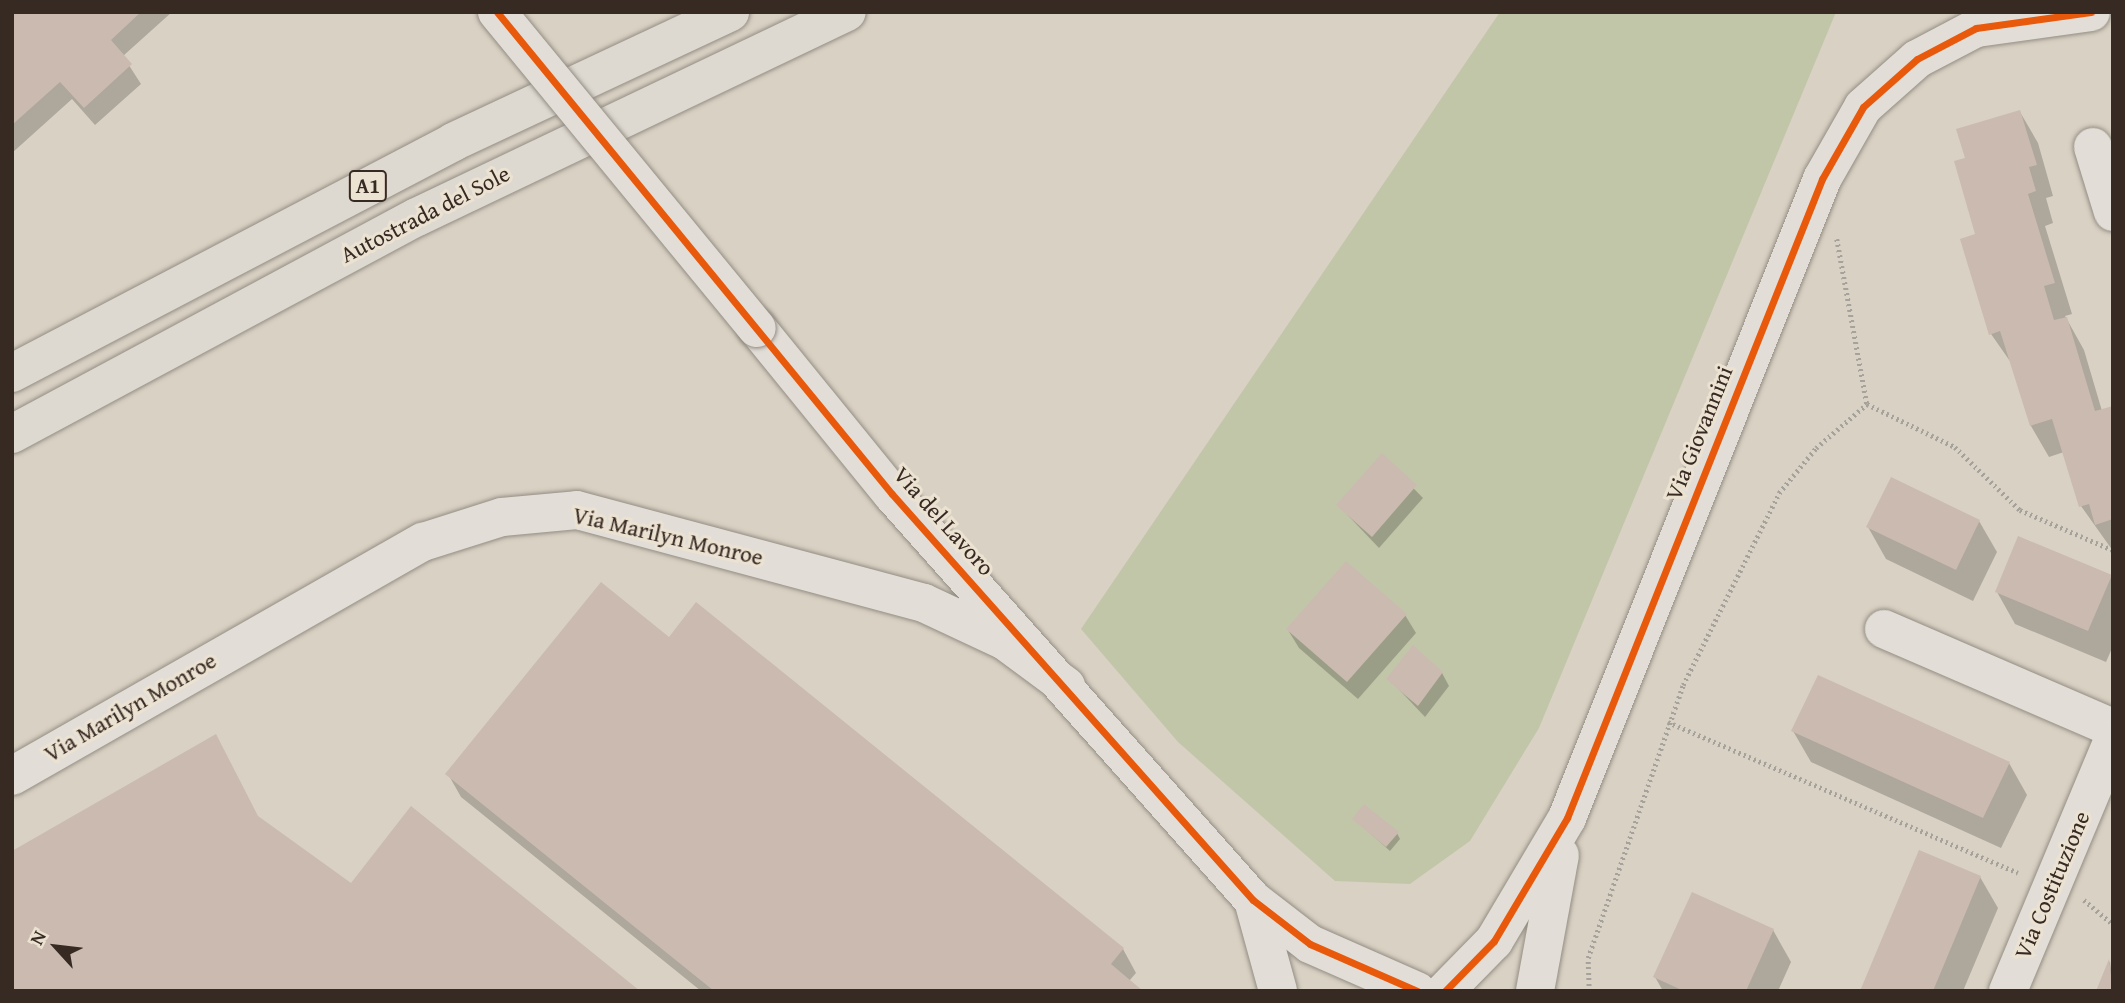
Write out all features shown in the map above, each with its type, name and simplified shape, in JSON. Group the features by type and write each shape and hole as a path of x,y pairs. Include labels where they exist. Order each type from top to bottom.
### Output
{"highway":[{"name":"A1","path":"12,373 453,142 730,12"},
{"name":"Autostrada del Sole","path":"12,434 417,217 847,12"}],"street":[{"name":"Via del Lavoro","path":"497,12 892,494 1066,686 1252,900 1310,944 1417,991"},
{"name":"Via Giovannini","path":"1445,991 1494,942 1567,818 1822,179 1863,107 1917,59 1976,27 2092,12 2113,17"},
{"path":"2093,147 2113,212"},
{"name":"Via Marilyn Monroe","path":"12,776 423,542 502,517 577,510 924,603 1005,641 1066,686"},
{"path":"1884,629 2113,728"},
{"name":"Via Costituzione","path":"2008,991 2113,741"},
{"name":"Via Giovannini","path":"1535,991 1567,818"},
{"name":"Via del Lavoro","path":"1252,900 1278,991"}],"path":[{"path":"1835,228 1867,404"},
{"path":"1867,404 1955,447 2020,510 2113,550"},
{"path":"1589,991 1588,958 1668,722 1779,493 1816,448 1867,404"},
{"path":"1668,722 2089,902 2113,924"}],"green space":[{"path":"1500,12 1836,12 1539,728 1470,841 1410,884 1335,881 1178,742 1081,629"}],"building":[{"path":"12,12 141,12 111,40 132,64 84,108 60,82 12,125"},
{"path":"2020,110 2037,165 2029,167 2036,191 2028,194 2055,283 2044,286 2054,320 2067,317 2095,411 2113,406 2113,519 2095,525 2089,504 2079,507 2052,419 2030,426 2000,331 1989,335 1960,239 1975,234 1954,161 1965,158 1956,129"},
{"path":"1382,453 1417,485 1372,537 1336,505"},
{"path":"1891,477 1980,520 1956,570 1866,527"},
{"path":"2018,536 2112,575 2088,631 1995,592"},
{"path":"1346,561 1407,614 1347,682 1286,629"},
{"path":"601,582 669,637 696,602 1124,948 1111,964 1143,991 714,991 445,774"},
{"path":"1413,645 1443,672 1418,706 1386,679"},
{"path":"1818,675 2010,762 1983,818 1791,731"},
{"path":"216,734 258,816 351,883 411,806 640,991 12,991 12,851"},
{"path":"1364,804 1399,832 1386,847 1352,819"},
{"path":"1919,850 1981,876 1933,991 1860,991"},
{"path":"1692,892 1774,929 1746,991 1684,991 1653,977"},
{"path":"2109,959 2113,991 2096,991"}],"cycle path":[{"path":"497,12 892,494 1253,900 1310,944 1417,991"},
{"path":"1445,991 1494,941 1567,818 1822,179 1863,107 1917,59 1976,28 2091,12"}]}
